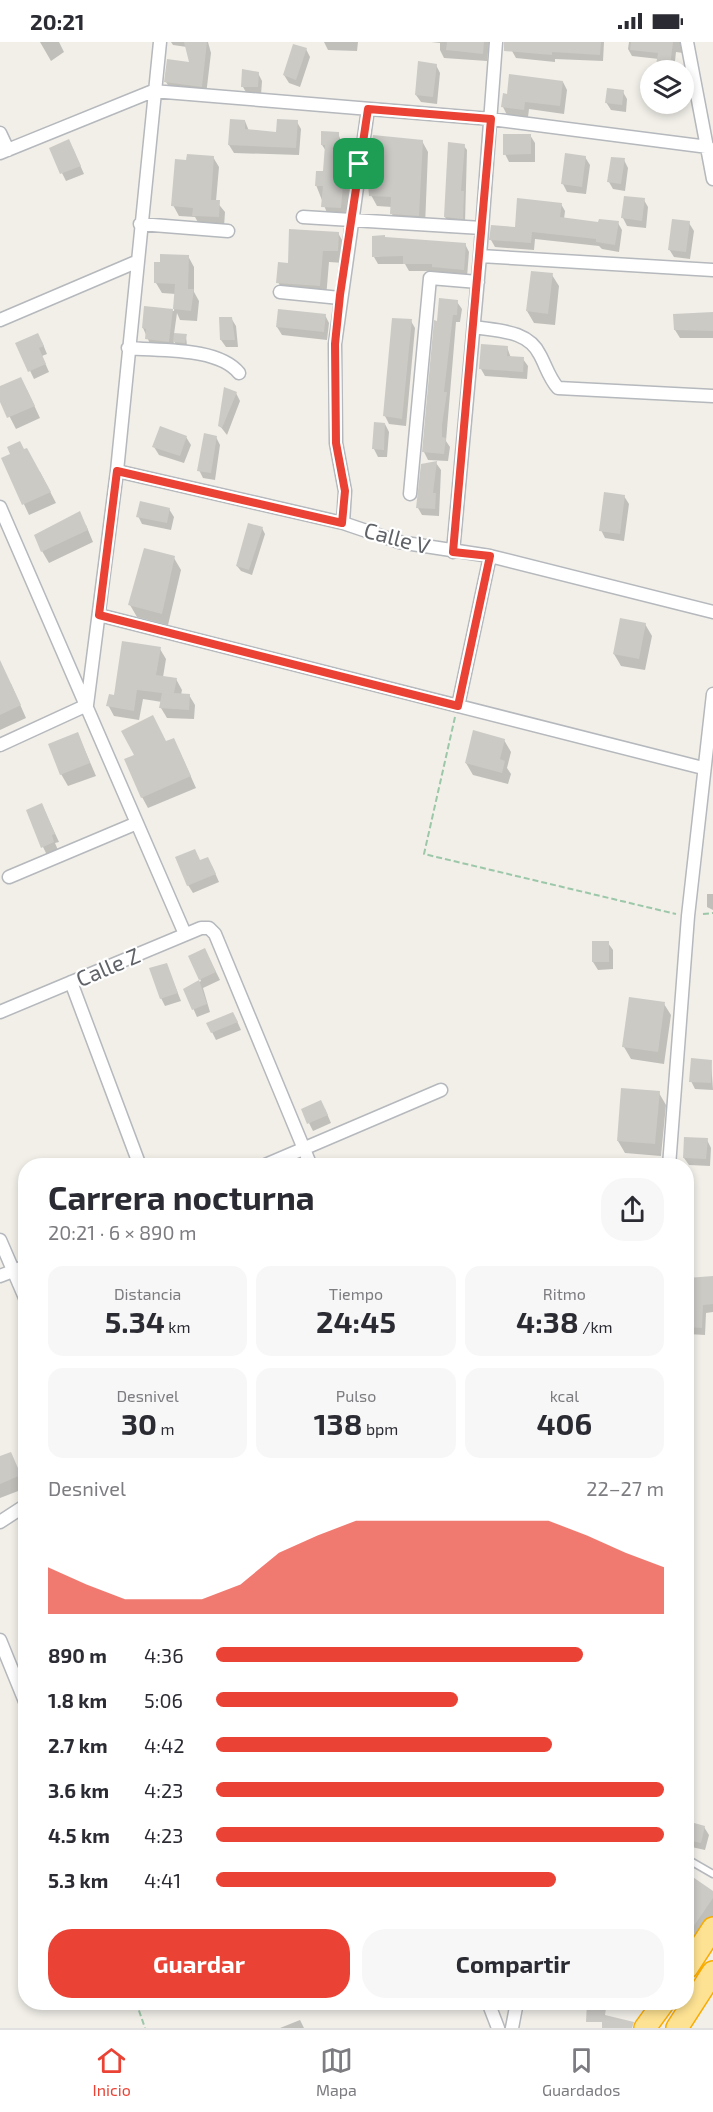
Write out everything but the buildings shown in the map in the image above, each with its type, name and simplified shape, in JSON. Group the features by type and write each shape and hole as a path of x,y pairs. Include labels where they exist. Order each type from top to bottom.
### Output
{"highway":[{"path":"694,1957 713,1928"},
{"path":"694,2001 713,1972"},
{"path":"645,2028 658,2010"},
{"path":"680,2023 688,2010"}],"street":[{"path":"87,705 117,471 153,91 160,42"},
{"path":"453,552 478,282 496,42"},
{"path":"687,42 713,179"},
{"path":"0,133 4,151 153,91 491,119 708,147"},
{"path":"342,523 345,491 336,443 335,381 340,298 368,109"},
{"path":"303,217 482,228"},
{"path":"140,224 228,231"},
{"path":"480,255 713,270"},
{"path":"0,320 136,262"},
{"path":"410,494 430,278 478,282"},
{"path":"280,292 340,298"},
{"path":"474,327 522,335 538,351 550,380 558,388 713,396"},
{"path":"128,348 219,357 238,373"},
{"name":"Calle V","path":"117,471 342,523 399,542 490,556 713,612"},
{"path":"0,507 185,934"},
{"path":"458,706 490,556"},
{"path":"99,615 703,768"},
{"path":"670,1158 688,916 713,694"},
{"path":"0,745 87,705"},
{"path":"9,877 137,823"},
{"name":"Calle Z","path":"0,1012 185,934 208,928 214,934 304,1148"},
{"path":"71,982 137,1158"},
{"path":"281,1158 441,1090"},
{"path":"304,1148 308,1158"},
{"path":"0,1239 18,1282"},
{"path":"0,1276 18,1269"},
{"path":"0,1522 18,1511"},
{"path":"0,1641 18,1685"},
{"path":"694,2009 713,1991"},
{"path":"491,2010 498,2028"},
{"path":"512,2028 515,2010"},
{"path":"680,2023 693,2010"}],"lane":[{"path":"694,1863 713,1874"}],"path":[{"path":"458,706 424,854 688,916"},
{"path":"139,2010 145,2028"}],"route":[{"path":"368,109 491,119 453,552 490,556 458,706 99,615 117,471 342,523 345,491 336,443 335,344 359,164 368,109"}]}
